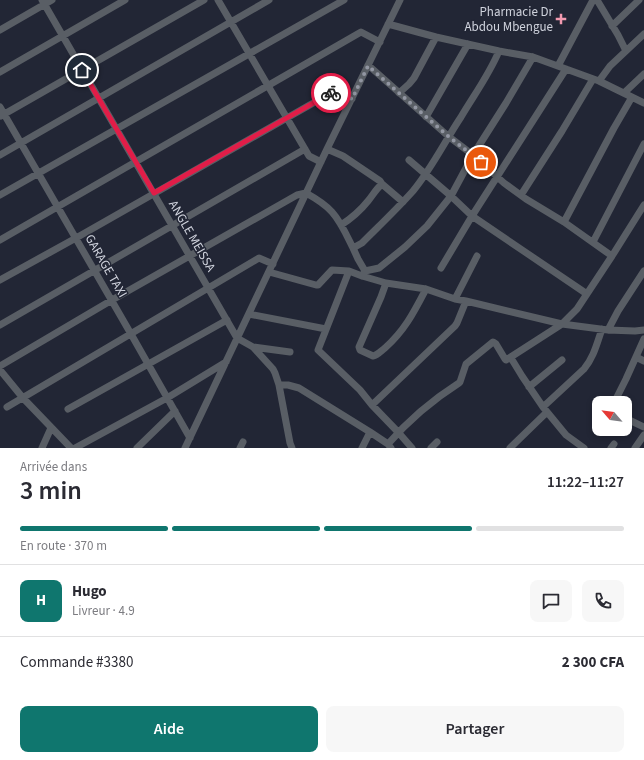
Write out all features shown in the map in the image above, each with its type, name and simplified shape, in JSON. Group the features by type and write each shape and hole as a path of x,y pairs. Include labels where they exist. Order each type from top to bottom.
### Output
{"street":[{"path":"0,30 44,2 52,0"},
{"path":"0,72 125,0"},
{"path":"2,116 204,0"},
{"path":"218,0 309,156 320,162"},
{"path":"0,155 269,0"},
{"path":"0,195 344,0"},
{"path":"185,448 320,162 400,0"},
{"path":"558,66 593,0"},
{"path":"597,0 626,51"},
{"path":"612,26 639,0"},
{"name":"ANGLE MEISSA","path":"44,2 237,338"},
{"path":"388,24 436,37 533,57 596,80 644,103"},
{"path":"0,240 361,32 380,42"},
{"path":"521,195 596,80 644,34"},
{"path":"400,93 414,78 436,37"},
{"path":"426,117 468,44"},
{"path":"354,248 362,243 403,202 425,175 489,71 499,51"},
{"path":"364,274 379,268 405,248 427,226 451,196 473,155 533,57"},
{"path":"368,66 497,177 526,199 564,222 612,256"},
{"path":"441,268 472,216 566,69"},
{"path":"624,93 644,74"},
{"path":"0,280 329,94 337,92 352,99"},
{"path":"564,222 632,97"},
{"name":"GARAGE TAXI","path":"0,107 2,116 20,143 76,238 190,438"},
{"path":"593,242 644,144"},
{"path":"0,325 305,149"},
{"path":"327,149 343,156 380,181 403,202"},
{"path":"409,160 472,216 587,294"},
{"path":"341,225 354,216 368,202 378,187 382,184"},
{"path":"0,366 112,300 297,195 306,193 333,212 354,248 364,274"},
{"path":"279,386 288,385 299,388 370,432 389,446 398,432 445,392 460,382 466,364 493,342 496,344 506,360 562,324 587,294 644,206"},
{"path":"455,299 477,256"},
{"path":"7,407 259,258 273,264"},
{"path":"269,272 316,285 332,270 349,271 364,274 386,283 426,290 455,299 562,324 605,329 635,331 644,330"},
{"path":"349,271 318,350 360,390 412,448"},
{"path":"510,448 589,363 605,329 644,271"},
{"path":"386,283 382,297 359,347 360,350 373,356 377,355 391,342 404,327 411,318 426,290"},
{"path":"372,405 455,326 466,301"},
{"path":"249,314 326,329"},
{"path":"68,409 226,320"},
{"path":"237,338 253,347 273,369 279,386 292,448"},
{"path":"618,396 644,339"},
{"path":"253,347 290,352"},
{"path":"636,357 644,361"},
{"path":"511,358 545,410 566,435 584,448"},
{"path":"529,387 562,360"},
{"path":"75,448 167,398 226,362"},
{"path":"0,370 23,398 71,448"},
{"path":"137,448 175,411"},
{"path":"632,421 644,427"},
{"path":"42,448 51,428"},
{"path":"362,448 370,432"},
{"path":"635,448 644,435"},
{"path":"431,448 437,442"}],"way so far":[{"path":"331,93 337,92 352,99 368,66 448,136 481,162"}],"place":[{"name":"Pharmacie Dr Abdou Mbengue","path":"561,19"}],"route":[{"path":"82,70 154,193 331,93"}]}
